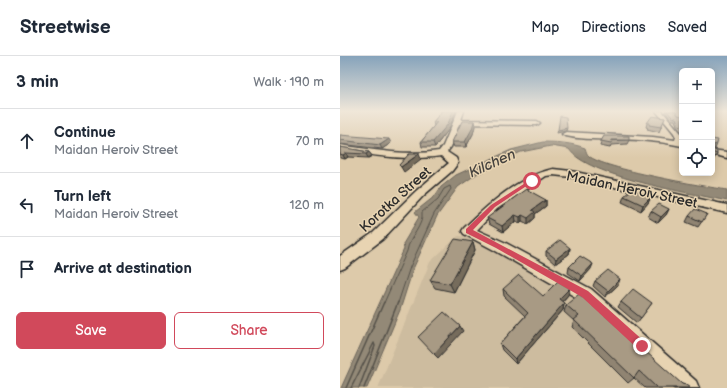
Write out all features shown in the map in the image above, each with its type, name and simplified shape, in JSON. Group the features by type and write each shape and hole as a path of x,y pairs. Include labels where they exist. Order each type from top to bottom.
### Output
{"street":[{"name":"Korotka Street","path":"442,153 447,146 455,126"},
{"path":"671,126 677,132 680,140"},
{"path":"566,134 594,137 660,139 679,143"},
{"name":"Korotka Street","path":"340,147 393,154 430,155 442,153 453,160 454,163 420,193 378,236 340,264"},
{"path":"715,153 727,155"},
{"name":"Maidan Heroiv Street","path":"689,388 585,294 499,246 468,231 493,206 513,192 543,174 553,172 571,174 642,189 727,209"}],"shaded area":[{"path":"458,236 475,237 570,291 679,388 378,388 430,262"}],"water":[{"name":"Kilchen","path":"543,142 564,143 585,148 588,155 598,161 632,171 727,190 727,201 618,176 596,168 580,159 569,149 551,146 521,152 494,164 489,169 478,173 458,187 437,216 413,269 400,310 367,388 341,388 404,249 403,244 419,217 415,212 435,196 441,187 456,175 511,150"}],"building":[{"path":"433,126 446,126 433,142 421,142"},
{"path":"459,126 473,126 465,142 452,142"},
{"path":"559,126 567,126 567,128 558,130"},
{"path":"340,135 389,139 380,145 340,140"},
{"path":"604,136 629,136 629,140 612,140 611,143 601,141"},
{"path":"715,140 718,140 717,144 715,144"},
{"path":"340,147 369,152 366,154 346,153 343,155 340,154"},
{"path":"409,154 419,154 401,167 399,165"},
{"path":"526,189 546,200 532,210 535,212 528,218 522,215 520,217 515,215 502,226 487,218"},
{"path":"632,189 651,197 643,205 624,196"},
{"path":"659,204 669,209 661,217 651,211"},
{"path":"695,209 707,214 702,222 689,216"},
{"path":"455,239 473,242 450,284 430,280"},
{"path":"560,240 570,248 556,259 546,251"},
{"path":"580,256 593,264 582,276 569,267"},
{"path":"608,270 620,279 608,291 595,281"},
{"path":"519,275 543,296 558,281 570,288 559,299 564,303 515,359 500,344 528,313 503,289"},
{"path":"633,289 652,303 641,318 621,302"},
{"path":"579,294 682,384 690,388 657,388 639,371 634,378 574,320 579,316 566,305"},
{"path":"444,312 460,326 434,354 418,337"}],"route":[{"path":"532,181 493,206 468,231 499,246 585,294 642,346"}]}
